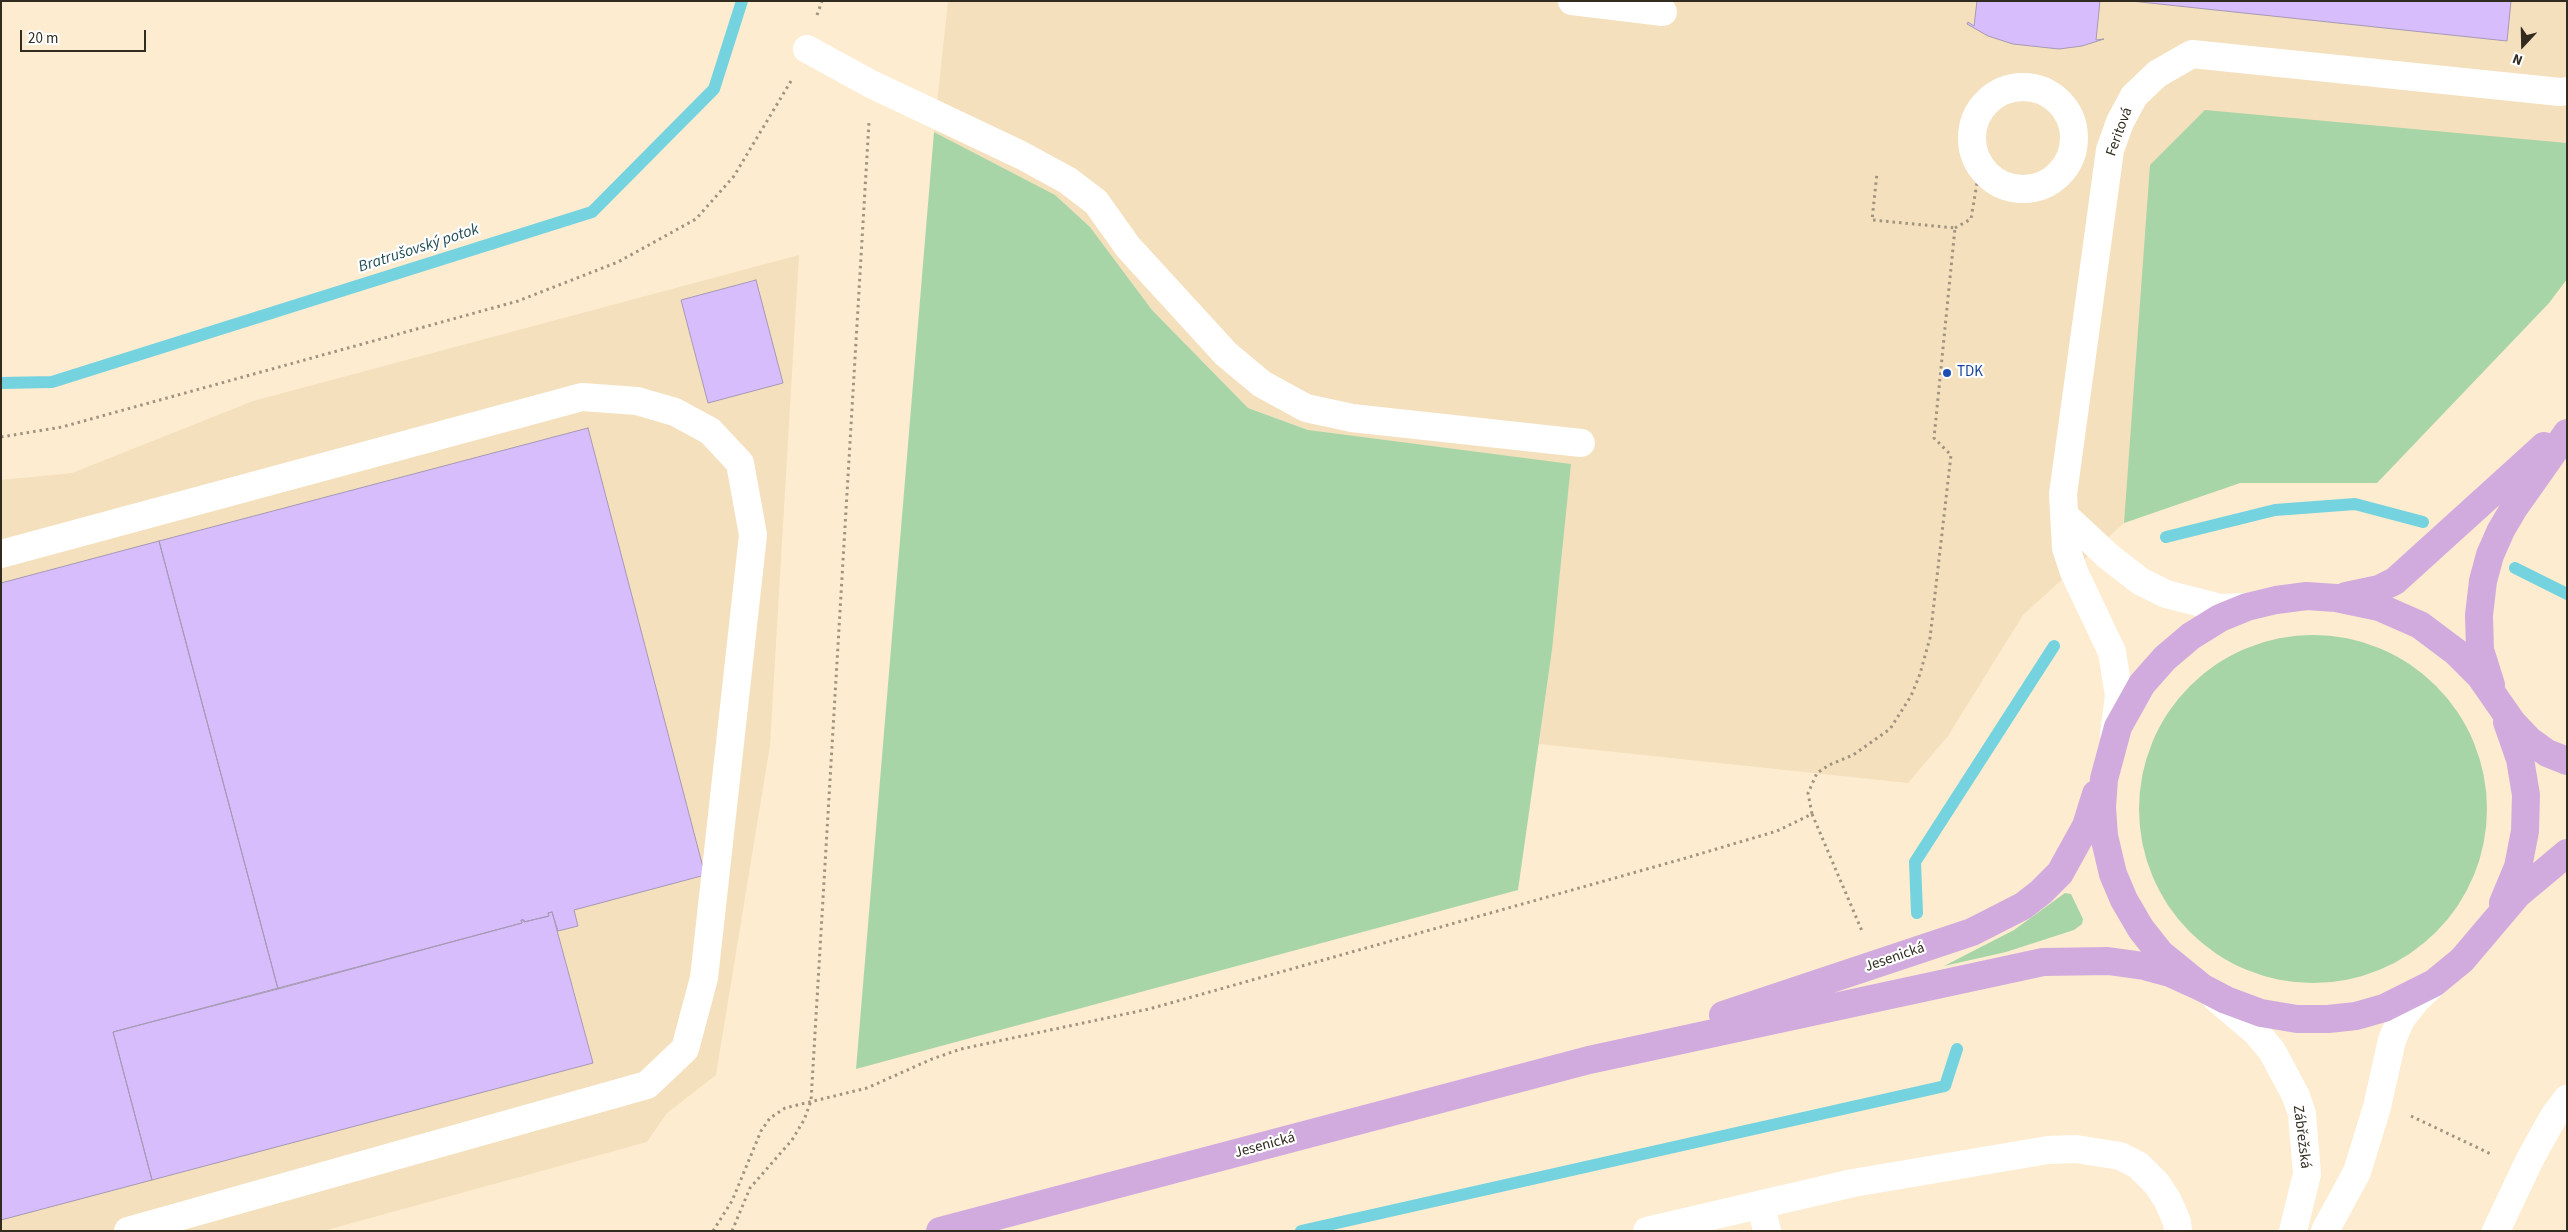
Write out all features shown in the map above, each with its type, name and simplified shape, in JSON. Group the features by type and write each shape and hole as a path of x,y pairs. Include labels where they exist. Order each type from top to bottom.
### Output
{"main road":[{"path":"2336,598 2379,589 2395,581 2567,425"},
{"path":"2498,704 2480,650 2478,615 2483,581 2501,530 2567,432"},
{"name":"Zábřežská","path":"2486,932 2508,893 2518,867 2525,831 2526,795 2520,759 2512,732 2498,704 2480,676 2456,652 2420,625 2379,607 2336,598 2299,597 2276,600 2247,607 2220,618 2191,636 2165,658 2142,684 2131,702 2110,750 2104,779 2102,807 2104,836 2113,874 2124,900 2141,929 2160,953 2203,988 2226,1000 2261,1013 2297,1019 2328,1019 2356,1016 2384,1008 2434,983 2462,960 2486,932 2518,894 2567,853"},
{"name":"Zábřežská","path":"2498,704 2529,740 2547,753 2567,761"},
{"name":"Jesenická","path":"1589,1060 1972,932 2023,906 2041,892 2060,873 2074,850 2086,826 2110,750"},
{"name":"Jesenická","path":"940,1231 1589,1060 2043,962 2108,961 2144,966 2170,973 2203,988"}],"street":[{"path":"1572,1 1663,12"},
{"path":"807,49 871,84 1021,155 1067,180 1096,202 1128,247 1226,354 1262,384 1306,408 1352,418 1581,443"},
{"name":"Feritová","path":"2110,750 2117,718 2118,680 2112,652 2074,572 2066,548 2063,504 2110,150 2120,122 2134,96 2157,74 2192,54 2560,92 2567,90"},
{"path":"2016,87 2034,88 2050,94 2063,105 2071,120 2074,144 2064,169 2052,180 2037,187 2021,189 2005,186 1990,177 1980,165 1973,150 1972,133 1976,117 1986,102 2000,92 2016,87"},
{"path":"2074,144 2110,150"},
{"path":"1,554 582,398 637,401 675,412 710,431 740,463 753,535 704,978 685,1049 647,1085 128,1231"},
{"path":"2063,504 2108,556 2140,580 2166,594 2221,608 2247,607"},
{"name":"Zábřežská","path":"2325,1231 2357,1172 2378,1107 2392,1040 2402,1019 2434,983"},
{"name":"Zábřežská","path":"2203,988 2232,1009 2255,1031 2276,1058 2296,1096 2302,1114 2307,1174 2293,1231"},
{"path":"2496,1231 2525,1170 2554,1116 2567,1099"},
{"path":"1647,1231 1696,1218 1764,1218 1853,1184 2048,1150 2076,1148 2120,1156 2138,1165 2157,1184 2168,1201 2177,1222 2178,1231"}],"path":[{"path":"1,437 62,427 509,304 618,262 696,219 739,168 786,91 807,49 822,1"},
{"path":"732,1231 750,1188 792,1140 804,1120 810,1101 871,84"},
{"path":"1877,173 1872,220 1955,228 1971,219 1980,165"},
{"path":"1864,934 1812,814 1808,793 1818,773 1829,765 1853,755 1890,729 1911,696 1930,638 1951,455 1934,438 1955,228"},
{"path":"712,1231 732,1200 761,1131 770,1118 785,1108 867,1088 932,1059 961,1049 1149,1008 1686,858 1777,831 1812,814"},
{"path":"2405,1113 2525,1170"}],"shaded area":[{"path":"948,1 2567,1 2567,279 2549,303 2377,483 2240,483 2124,523 2023,615 1948,736 1908,783 1539,744 1552,650 1308,430 1248,408 1152,310 1090,227 1055,196 934,132"},
{"path":"799,255 770,745 716,1075 667,1113 647,1142 323,1231 1,1231 1,480 72,473 253,401"}],"green space":[{"path":"2205,110 2567,143 2567,279 2549,303 2377,483 2240,483 2124,523 2150,165"},
{"path":"934,132 1055,195 1090,227 1152,310 1248,408 1308,430 1571,464 1552,650 1518,890 856,1069"},
{"path":"2313,635 2347,638 2380,648 2410,664 2436,686 2458,712 2474,742 2484,775 2487,809 2484,843 2474,876 2458,906 2436,932 2410,954 2380,970 2347,980 2313,983 2279,980 2246,970 2216,954 2190,932 2168,906 2152,876 2142,843 2139,809 2142,775 2152,742 2168,712 2190,686 2216,664 2246,648 2279,638"},
{"path":"2065,893 2071,894 2083,919 2082,924 2074,930 2006,952 1944,966 2014,930"}],"building":[{"path":"1977,1 2100,1 2096,40 2104,39 2082,46 2059,49 2013,44 1988,36 1967,24 1968,22 1974,26"},
{"path":"2131,1 2511,1 2507,41"},
{"path":"756,280 783,383 708,403 681,300"},
{"path":"588,428 705,875 574,910 578,926 558,931 552,912 548,913 549,916 524,922 524,920 521,920 522,923 278,989 159,541"},
{"path":"159,541 278,989 113,1032 152,1180 1,1220 1,583"},
{"path":"552,912 593,1063 152,1180 113,1032 522,923 521,920 524,920 524,922 549,916 548,913"}],"waterway":[{"name":"Bratrušovský potok","path":"1,383 52,382 592,212 714,89 742,1"},
{"path":"2166,537 2275,510 2355,504 2423,522"},
{"path":"2515,568 2567,594"},
{"path":"1917,913 1915,862 2054,646"},
{"path":"1301,1231 1945,1086 1957,1049"}],"place":[{"name":"TDK","path":"1947,373"}]}
